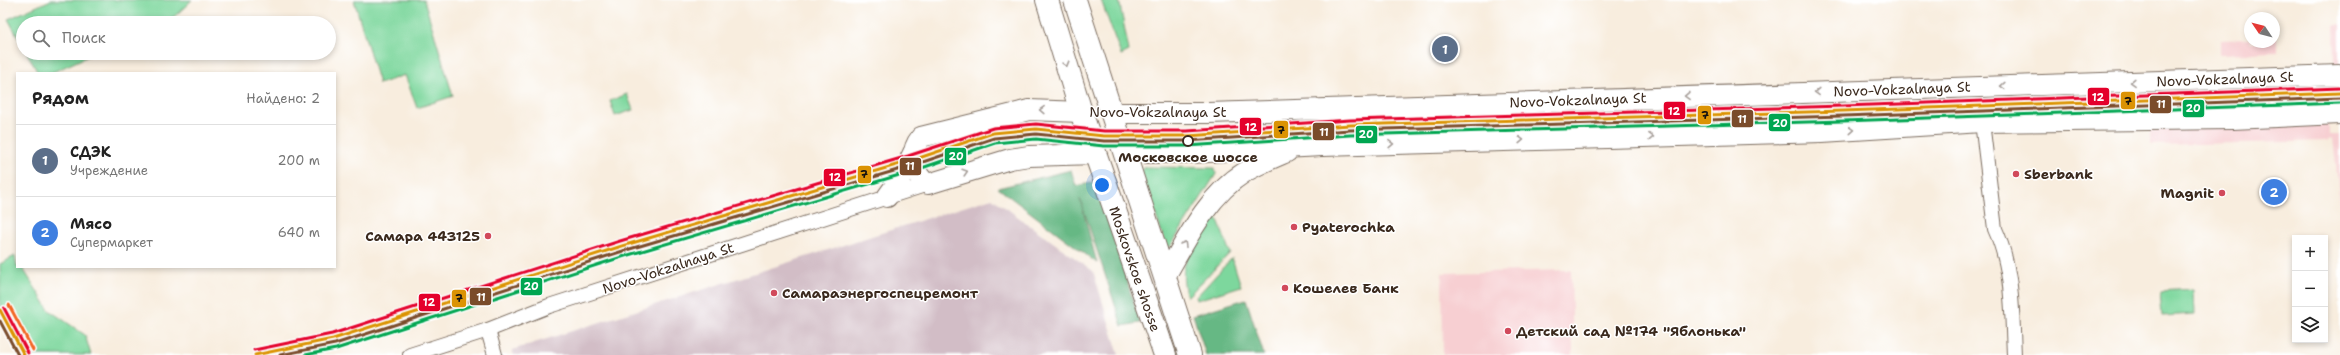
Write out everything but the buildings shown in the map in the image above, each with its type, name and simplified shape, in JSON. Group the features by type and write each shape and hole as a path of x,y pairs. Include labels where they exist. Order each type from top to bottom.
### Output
{"main road":[{"name":"Moskovskoe shosse","path":"1047,0 1096,112"},
{"name":"Moskovskoe shosse","path":"1062,0 1110,153 1190,355"},
{"name":"Moskovskoe shosse","path":"1075,0 1096,112"},
{"name":"Novo-Vokzalnaya St","path":"888,197 902,176 921,137 975,122 1029,110 1208,114 2340,74"},
{"name":"Novo-Vokzalnaya St","path":"928,184 1010,159 1028,156 1110,153 1190,153 1296,148 1822,132 1982,122 2232,119 2340,114"},
{"path":"1161,284 1188,236 1224,189 1245,172 1296,148"},
{"path":"913,153 916,172 928,184"},
{"name":"Moskovskoe shosse","path":"1110,153 1164,355"},
{"name":"Moskovskoe shosse","path":"1161,284 1177,355"}],"street":[{"path":"1982,122 1995,229 2001,243 2011,288 2014,355"},
{"name":"Novo-Vokzalnaya St","path":"410,355 488,330 549,306 928,184"},
{"path":"488,330 495,355"}],"shaded area":[{"path":"2334,24 2340,24 2340,64 2335,65"},
{"path":"2244,39 2244,48 2277,48 2277,52 2220,54 2220,40"},
{"path":"2329,122 2329,134 2340,134 2340,204 2333,138 2328,139 2328,141 2150,145 2150,125"},
{"path":"992,198 1093,271 1119,355 514,355 512,350"},
{"name":"Детский сад №174 \"Яблонька\"","path":"1571,270 1573,355 1443,355 1442,273"}],"green space":[{"path":"51,0 192,0 175,16 16,16 16,33 8,19"},
{"path":"354,0 424,0 453,96 417,108 405,75 379,84"},
{"path":"1101,0 1119,0 1129,51 1121,55"},
{"path":"31,60 80,60 53,72 37,72"},
{"path":"627,94 633,110 615,116 610,101"},
{"path":"1145,167 1215,168 1216,174 1170,247 1167,248 1141,172"},
{"path":"1071,170 1076,186 1096,182 1140,323 1122,326 1080,199 1097,263 998,188"},
{"path":"1216,215 1230,253 1187,297 1184,284 1185,262 1194,244"},
{"path":"15,256 16,268 23,268 49,310 85,335 91,355 24,355 0,310 0,264"},
{"path":"1232,258 1241,286 1197,300 1196,297"},
{"path":"2193,289 2194,314 2162,316 2160,291"},
{"path":"1246,299 1264,355 1206,355 1193,315"}],"transit line":[{"name":"12","path":"254,350 332,334 620,241 908,156 993,128 1036,124 1104,131 1187,131 1350,120 1843,106 2340,88"},
{"name":"7","path":"255,355 333,339 622,246 910,161 993,133 1036,129 1104,136 1187,136 1350,125 1843,111 2340,93"},
{"name":"11","path":"280,355 335,344 623,251 911,166 994,138 1036,134 1104,141 1187,141 1350,130 1843,116 2340,98"},
{"name":"20","path":"305,355 336,349 625,256 913,171 995,143 1036,139 1104,146 1187,146 1350,135 1843,121 2340,103"},
{"path":"9,305 33,350"},
{"name":"12","path":"4,308 28,353"},
{"name":"7","path":"0,310 24,355"},
{"name":"11","path":"0,321 18,355"}],"place":[{"name":"СДЭК","path":"1445,49"},
{"name":"Московское шоссе","path":"1188,141"},
{"name":"Sberbank","path":"2016,174"},
{"name":"Мясо","path":"2274,192"},
{"name":"Magnit","path":"2222,193"},
{"name":"Pyaterochka","path":"1294,227"},
{"name":"Самара 443125","path":"488,236"},
{"name":"Кошелев Банк","path":"1285,288"},
{"name":"Самараэнергоспецремонт","path":"774,293"},
{"name":"Детский сад №174 \"Яблонька\"","path":"1508,331"}]}
